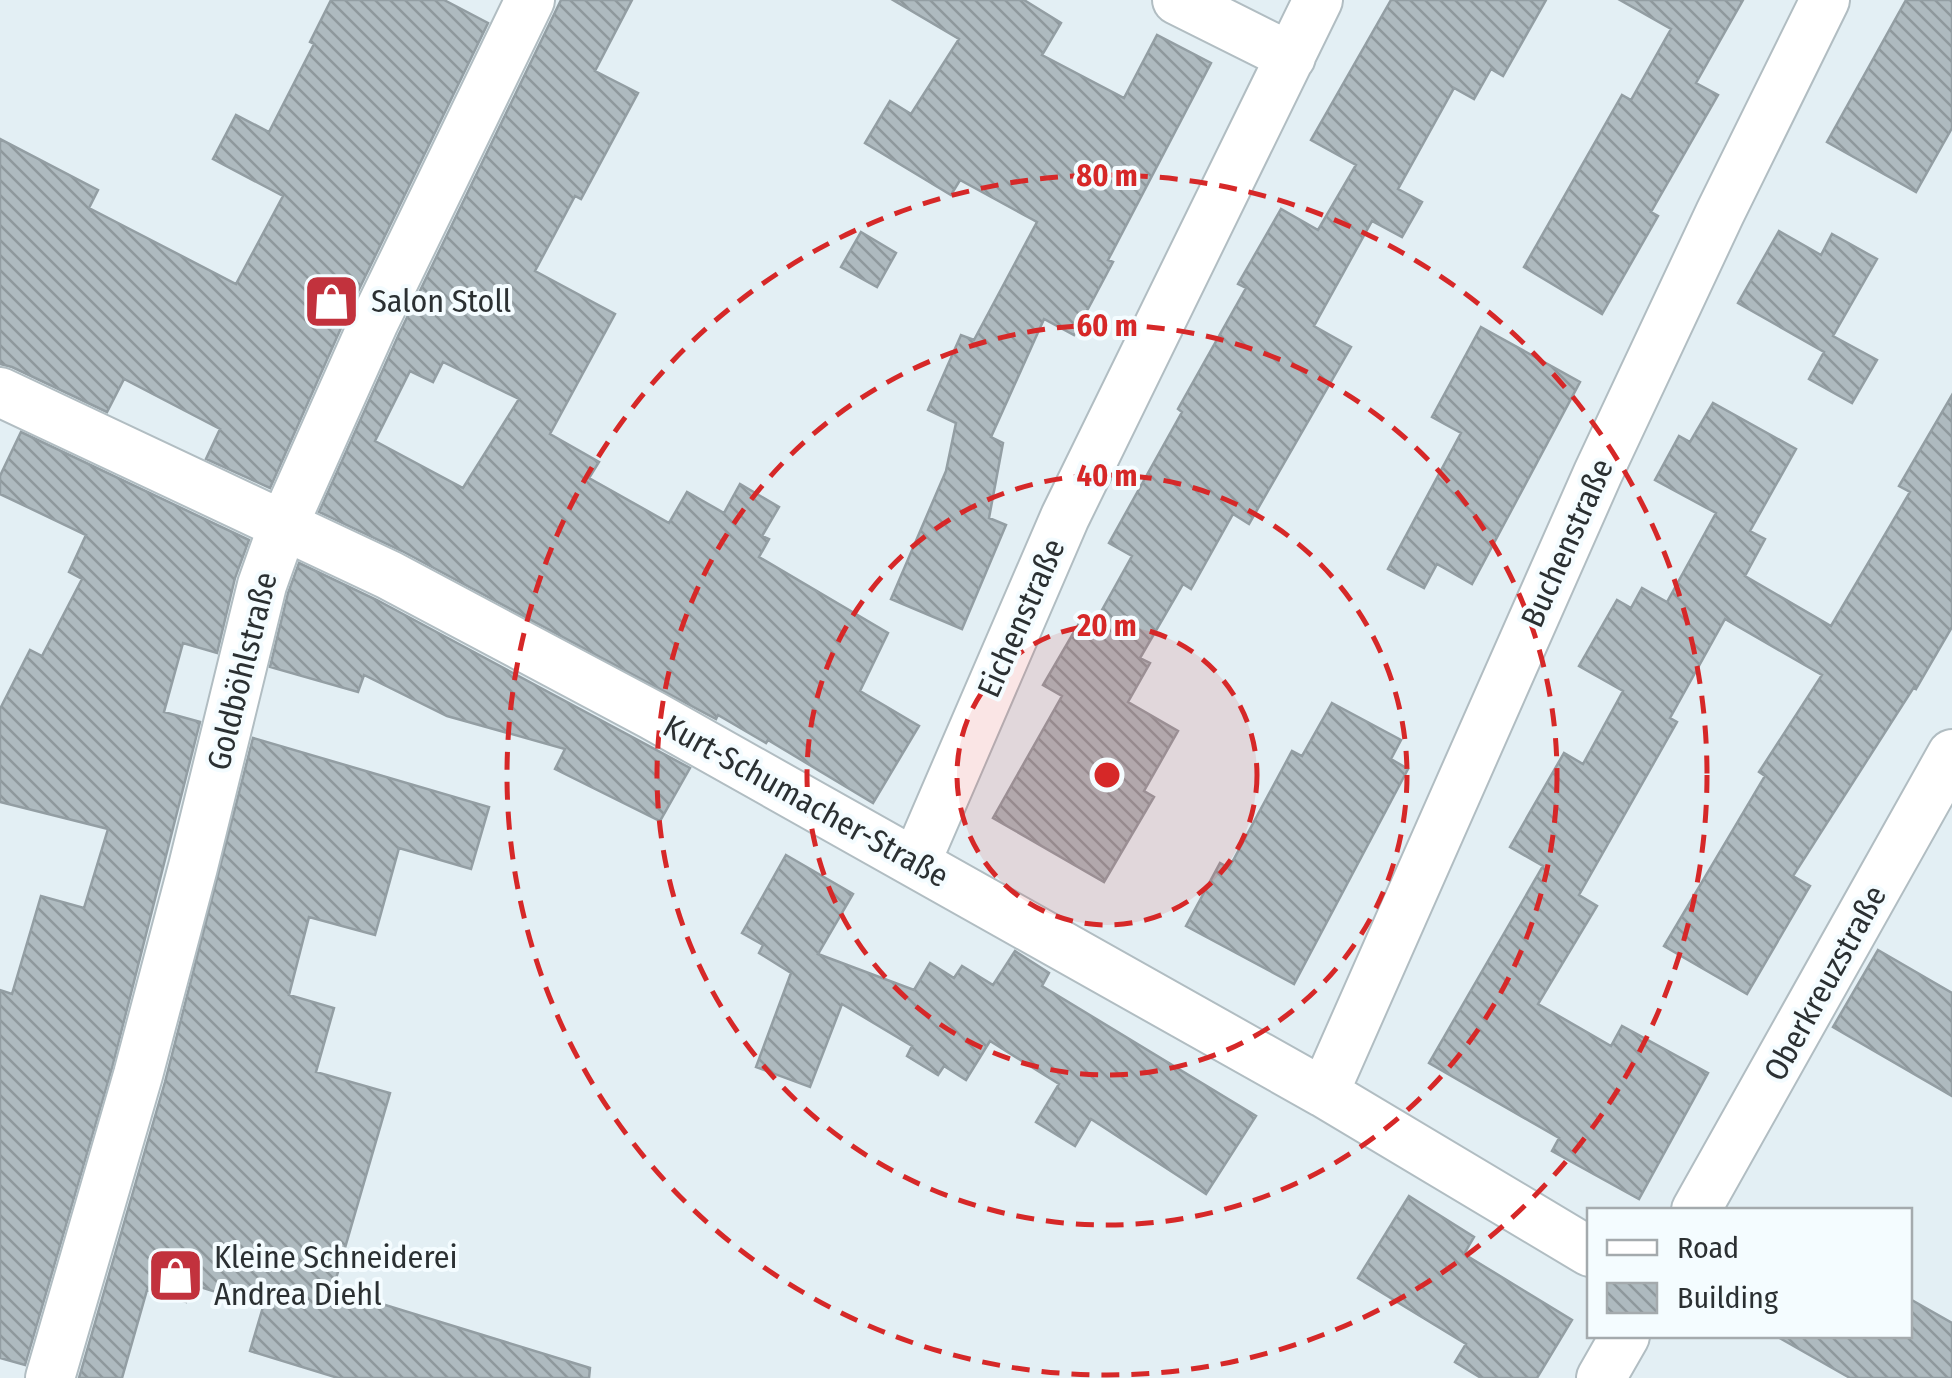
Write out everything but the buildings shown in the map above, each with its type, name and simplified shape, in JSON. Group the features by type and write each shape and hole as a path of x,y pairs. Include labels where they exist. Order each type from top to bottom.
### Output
{"street":[{"name":"Goldböhlstraße","path":"50,1378 143,1056 262,585 283,526 374,322 530,0"},
{"path":"1177,0 1291,57"},
{"name":"Eichenstraße","path":"916,862 1065,517 1318,0"},
{"name":"Buchenstraße","path":"1324,1094 1606,456 1824,0"},
{"name":"Kurt-Schumacher-Straße","path":"0,392 389,576 652,714 1324,1094 1587,1250"},
{"name":"Oberkreuzstraße","path":"1697,1208 1952,754"},
{"path":"1601,1378 1624,1338"}],"place":[{"name":"Salon Stoll","path":"332,301"},
{"name":"Kleine Schneiderei Andrea Diehl","path":"175,1275"}]}
